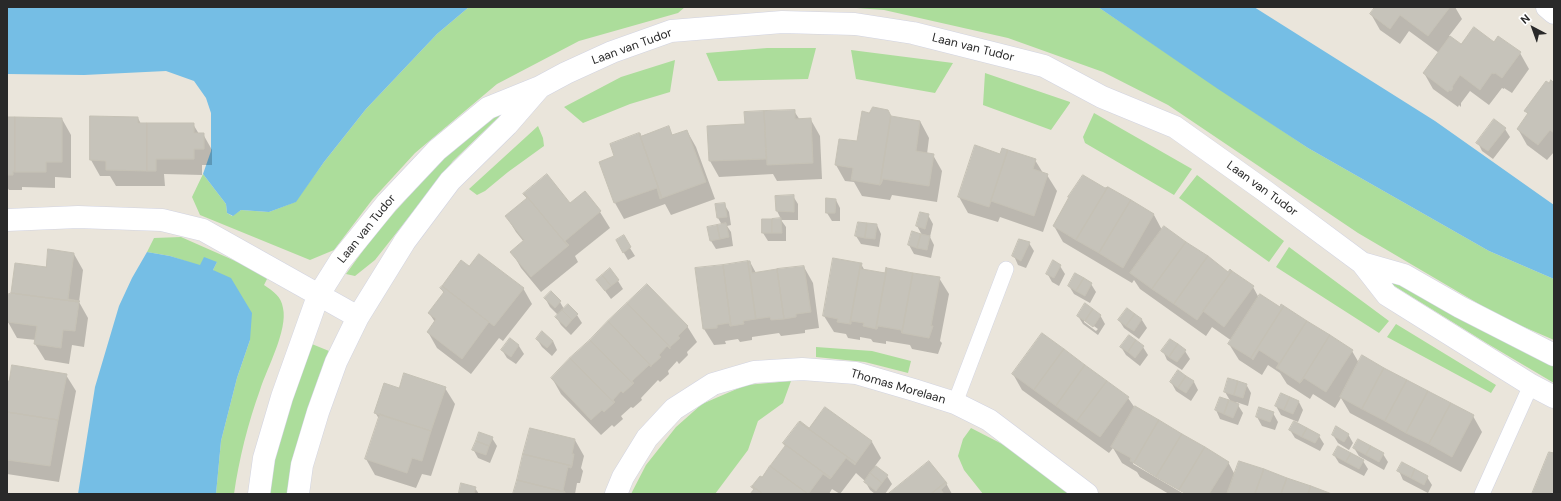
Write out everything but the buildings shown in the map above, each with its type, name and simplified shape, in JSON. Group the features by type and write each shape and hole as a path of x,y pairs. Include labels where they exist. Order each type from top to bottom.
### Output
{"street":[{"path":"1546,7 1554,13"},
{"name":"Laan van Tudor","path":"259,494 264,458 282,398 318,296 340,261 378,214 437,150 488,108 540,87 566,73 612,52 671,31 782,14 913,33 1044,66 1102,97 1175,128 1265,191 1362,263 1387,295 1531,385 1554,397"},
{"name":"Laan van Tudor","path":"298,494 302,465 318,412 336,362 358,317 405,241 450,181 508,125 540,87"},
{"path":"7,220 78,217 162,220 203,230 318,296 358,317"},
{"name":"Laan van Tudor","path":"1362,263 1404,275 1460,307 1554,355"},
{"name":"Thomas Morelaan","path":"616,494 622,477 647,438 674,409 713,384 754,372 802,369 856,373 955,404 989,420 1087,494"}],"lane":[{"path":"955,404 1006,269"},
{"path":"1482,494 1531,385"}],"green space":[{"path":"469,7 685,7 678,13 579,41 497,84 415,153 372,200 334,250 310,260 200,215 192,197 203,174 226,204 227,213 232,216 241,210 269,212 295,202 324,162 366,109 437,34"},
{"path":"843,7 1098,7 1308,148 1489,251 1554,279 1554,340 1501,317 1358,233 1168,105 1103,72 1008,38 884,10"},
{"path":"767,48 816,48 808,79 718,81 706,53"},
{"path":"851,50 953,63 935,93 856,79"},
{"path":"675,60 670,92 630,104 583,123 564,107 621,77"},
{"path":"985,73 1070,103 1051,130 983,105"},
{"path":"509,107 453,161 375,260 355,276 346,274 375,234 449,151"},
{"path":"1094,113 1192,169 1174,195 1085,143 1083,137"},
{"path":"538,126 543,138 544,146 485,191 477,195 469,189"},
{"path":"1197,175 1284,241 1269,262 1179,198"},
{"path":"181,237 258,271 267,279 264,285 279,297 283,308 284,317 280,338 263,381 248,428 241,454 234,494 216,494 221,441 237,378 250,340 213,270 217,262 200,266 170,256 147,252 154,238"},
{"path":"1289,247 1389,321 1379,333 1276,267"},
{"path":"1389,277 1554,364 1554,383 1388,282"},
{"path":"1396,324 1496,385 1491,393 1387,337"},
{"path":"307,342 329,351 317,382 296,449 288,494 264,494"},
{"path":"816,347 872,351 911,361 908,373 865,362 816,357"},
{"path":"791,381 783,403 758,421 748,450 715,494 631,494 646,465 676,427 702,404 746,385"},
{"path":"971,428 1004,445 1073,494 983,494 964,470 958,456 963,439"}],"water":[{"path":"7,7 469,7 437,34 366,109 324,162 296,202 269,212 241,210 233,216 227,213 226,204 203,174 211,151 211,113 206,98 194,81 166,71 84,75 7,74"},
{"path":"1098,7 1254,7 1435,121 1554,205 1554,279 1489,251 1308,148"},
{"path":"147,252 170,256 200,265 204,257 217,262 213,270 231,278 252,313 250,340 237,378 221,441 216,494 78,494 95,387 119,306 132,278"}]}
